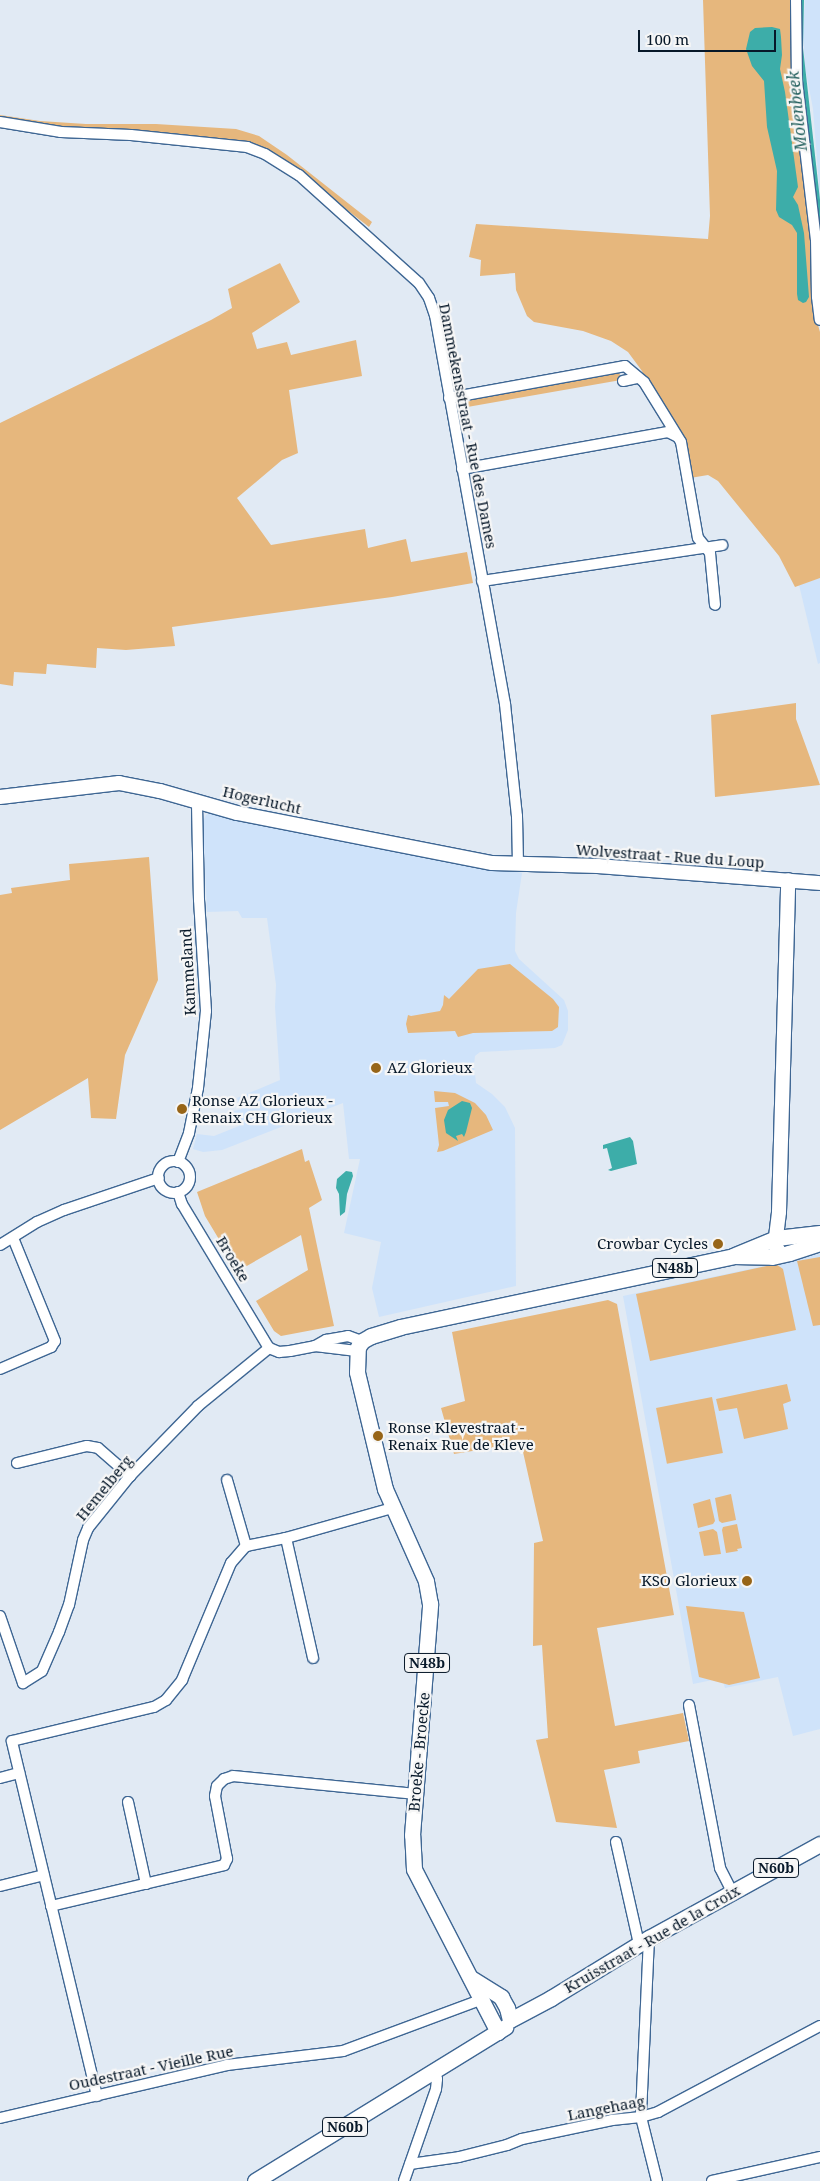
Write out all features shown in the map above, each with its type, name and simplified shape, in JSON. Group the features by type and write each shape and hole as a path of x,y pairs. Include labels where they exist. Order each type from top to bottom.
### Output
{"main road":[{"name":"N48b","path":"733,1256 783,1236 820,1233"},
{"name":"N48b","path":"359,1346 379,1332 394,1328 733,1256 788,1253 820,1243"},
{"name":"Broeke - Broecke","path":"359,1346 359,1379 385,1489 426,1581 430,1604 412,1835 414,1869 498,2032"},
{"name":"Kruisstraat - Rue de la Croix","path":"510,2020 551,1998 644,1941 820,1844"},
{"name":"Broeke - Broecke","path":"467,1974 476,1983 504,2001 510,2020"},
{"path":"480,2000 496,1995"},
{"name":"N60b","path":"255,2181 498,2032 510,2020"}],"street":[{"path":"796,0 797,81 816,240 817,297 820,320"},
{"name":"Dammekensstraat - Rue des Dames","path":"0,122 61,132 131,135 232,144 257,150 296,172 419,283 429,298 434,316 505,704 517,816 518,864"},
{"path":"449,398 625,366 644,382 681,442 698,538 707,546 710,553 715,605"},
{"path":"623,381 637,378"},
{"path":"462,469 668,432 676,436"},
{"path":"482,582 722,545"},
{"name":"Hogerlucht","path":"0,797 118,783 160,791 237,813 453,856 492,863 518,864"},
{"name":"Kammeland","path":"178,1162 187,1139 198,1088 206,1011 199,900 197,801"},
{"name":"Wolvestraat - Rue du Loup","path":"518,864 598,866 820,883"},
{"path":"783,1236 796,1240 788,1253 775,1245 783,1236 779,1202 788,880"},
{"path":"0,1244 14,1238 37,1222 64,1210 159,1178 163,1166 170,1162 178,1162 187,1168 190,1178 186,1187 178,1192"},
{"name":"Broeke","path":"159,1178 166,1190 178,1192 182,1204 267,1345"},
{"path":"0,1368 51,1346 55,1341 14,1238"},
{"path":"267,1345 284,1352 315,1346 359,1346"},
{"name":"Hemelberg","path":"0,1616 22,1683 42,1671 60,1632 69,1606 83,1540 88,1528 130,1476 198,1406 267,1345"},
{"path":"17,1463 87,1446 98,1448 130,1476"},
{"path":"228,1480 246,1546"},
{"path":"97,2096 12,1741 154,1707 166,1700 182,1680 230,1563 246,1546 286,1538 392,1508"},
{"path":"286,1538 313,1658"},
{"path":"689,1705 720,1868 732,1892"},
{"path":"0,1778 19,1773"},
{"path":"51,1906 224,1865 227,1859 214,1796 217,1786 224,1779 233,1776 416,1794"},
{"path":"128,1802 146,1884"},
{"path":"616,1842 644,1941 641,2117 657,2181"},
{"path":"0,1886 44,1875"},
{"name":"Oudestraat - Vieille Rue","path":"0,2118 227,2065 343,2051 480,2000"},
{"name":"Langehaag","path":"410,2164 459,2157 522,2139 612,2120 641,2117 658,2112 820,2026"},
{"path":"428,2075 432,2102"},
{"path":"404,2181 437,2084 428,2075"},
{"path":"712,2181 820,2157"}],"shaded area":[{"path":"703,0 794,0 791,29 811,237 812,304 820,332 820,578 795,587 779,556 718,481 708,475 690,478 682,437 642,371 628,352 611,341 583,331 534,322 527,316 516,290 515,273 480,276 481,260 469,257 476,224 708,239 710,216"},
{"path":"800,0 804,0 803,48 820,200 820,230 802,87"},
{"path":"805,0 820,0 820,197 813,109 805,67 803,33"},
{"path":"772,27 780,29 782,55 780,69 798,187 793,197 798,205 804,233 809,297 803,303 798,300 797,294 797,233 792,225 779,217 776,210 777,171 767,127 764,81 752,66 746,49 750,32 755,28"},
{"path":"0,115 40,121 86,124 156,124 236,129 259,136 287,155 372,222 369,227 288,164 248,142 157,133 74,130 0,119"},
{"path":"280,263 300,302 252,333 257,349 287,342 291,355 356,340 362,376 289,390 298,453 282,460 237,498 271,545 365,529 368,548 406,539 411,562 467,552 473,583 392,597 172,627 175,646 126,650 97,648 96,668 47,664 46,674 14,672 13,686 0,684 0,423 232,308 228,289"},
{"path":"619,371 621,380 456,409 455,404 457,401"},
{"path":"820,578 820,663 818,664 799,585"},
{"path":"796,703 796,719 820,785 715,797 711,715"},
{"name":"AZ Glorieux","path":"210,813 522,873 516,913 515,951 519,959 564,1000 568,1011 568,1030 562,1045 555,1048 480,1052 475,1056 476,1083 492,1094 505,1107 515,1128 516,1286 379,1317 372,1288 381,1242 344,1233 360,1159 349,1159 343,1103 222,1150 203,1152 193,1149 197,1134 214,1136 239,1126 234,1111 242,1109 237,1098 280,1080 275,1007 276,985 267,918 242,918 238,911 207,912 203,821 206,815"},
{"path":"149,857 158,980 125,1055 116,1119 91,1118 88,1078 0,1130 0,895 12,893 11,888 70,880 69,864"},
{"path":"510,964 553,999 559,1007 558,1027 552,1031 473,1033 458,1037 455,1031 408,1033 406,1024 408,1015 440,1011 444,995 449,999 478,969"},
{"path":"434,1091 455,1093 475,1103 486,1115 493,1130 437,1152 439,1145 435,1108 449,1106 448,1102 435,1102"},
{"path":"462,1101 470,1103 472,1108 464,1137 462,1134 456,1136 458,1141 446,1133 444,1120 448,1110"},
{"path":"630,1137 633,1141 637,1164 611,1171 608,1170 612,1168 607,1148 603,1149 603,1145"},
{"path":"302,1149 305,1162 309,1160 322,1200 309,1208 334,1326 281,1336 274,1331 256,1301 308,1270 301,1235 238,1271 205,1216 197,1192"},
{"path":"346,1171 352,1172 353,1176 347,1194 345,1212 340,1216 339,1194 336,1188 337,1179"},
{"name":"KSO Glorieux","path":"820,1254 820,1729 793,1736 778,1677 725,1688 722,1678 693,1684 623,1296"},
{"path":"820,1257 820,1325 813,1326 797,1261"},
{"path":"776,1264 783,1269 796,1330 650,1361 636,1294"},
{"path":"608,1300 617,1304 674,1615 597,1628 615,1726 683,1713 689,1741 638,1751 640,1763 604,1770 617,1828 556,1822 536,1740 548,1738 542,1645 533,1646 534,1543 543,1541 521,1443 454,1454 441,1408 465,1401 452,1332"},
{"path":"787,1384 791,1401 783,1404 788,1429 744,1439 737,1408 719,1411 716,1399"},
{"path":"712,1397 723,1453 667,1464 656,1408"},
{"path":"731,1494 736,1520 722,1523 719,1521 715,1498"},
{"path":"710,1499 715,1521 713,1524 698,1528 693,1504"},
{"path":"737,1524 742,1548 737,1549 738,1551 726,1553 723,1527"},
{"path":"713,1529 717,1532 721,1554 704,1556 699,1532"},
{"path":"686,1606 744,1612 760,1678 729,1685 699,1677"}],"place":[{"name":"AZ Glorieux","path":"376,1068"},
{"name":"Ronse AZ Glorieux - Renaix CH Glorieux","path":"182,1109"},
{"name":"Crowbar Cycles","path":"718,1244"},
{"name":"Ronse Klevestraat - Renaix Rue de Kleve","path":"378,1436"},
{"name":"KSO Glorieux","path":"747,1581"}],"water label":[{"name":"Molenbeek","path":"797,111"}]}
